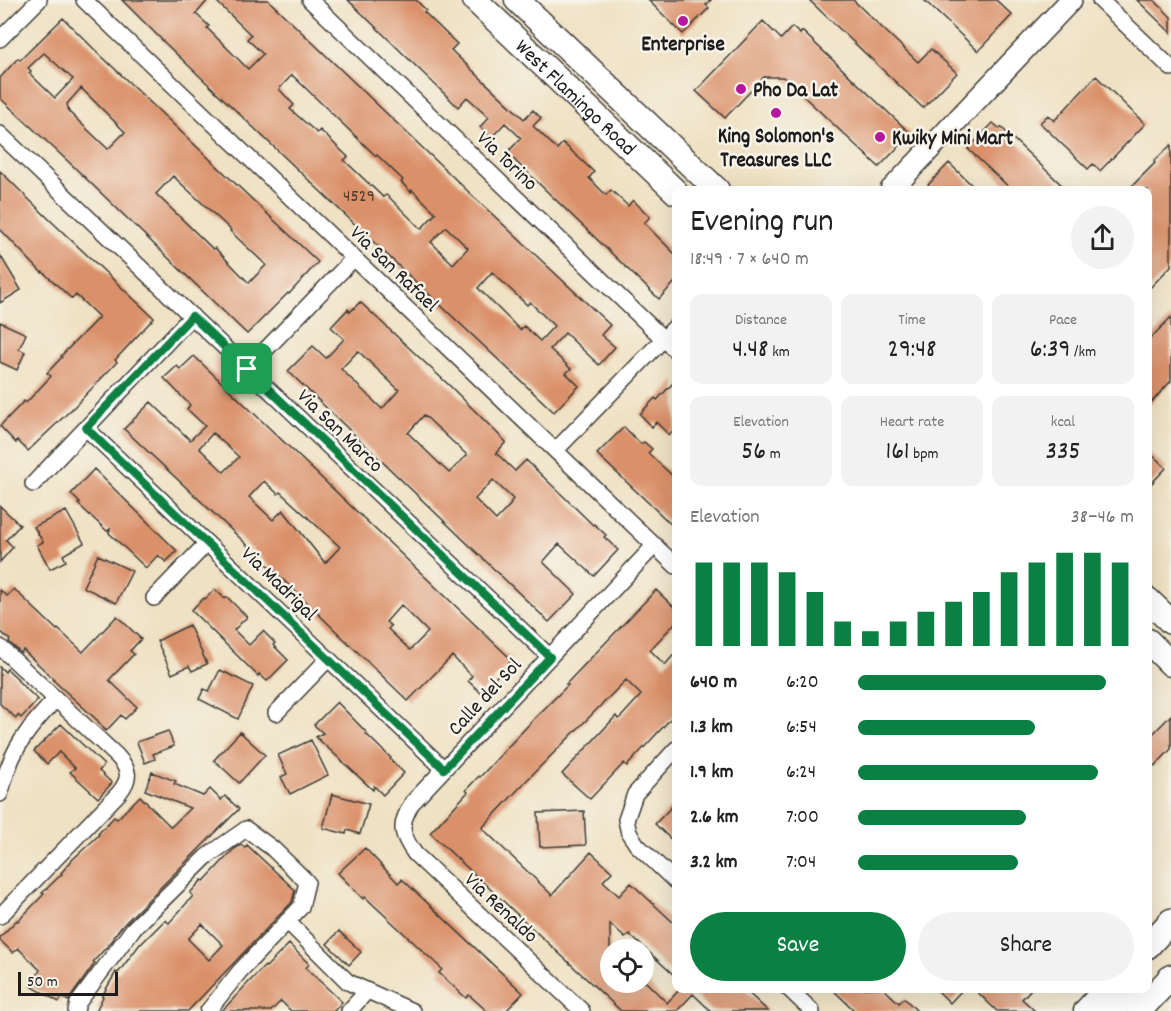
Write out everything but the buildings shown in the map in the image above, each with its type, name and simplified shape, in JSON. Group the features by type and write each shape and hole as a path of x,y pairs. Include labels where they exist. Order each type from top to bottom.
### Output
{"main road":[{"name":"West Flamingo Road","path":"475,0 672,188"},
{"path":"492,0 540,45 554,54 558,55 568,48"},
{"name":"West Flamingo Road","path":"517,0 713,186"},
{"path":"548,70 563,68 571,72 607,104 633,111"},
{"path":"1152,604 1171,622"},
{"path":"1152,645 1171,664"},
{"path":"1152,942 1171,921"},
{"path":"1139,1011 1171,977"},
{"path":"1086,1011 1102,993"},
{"path":"1112,1011 1128,993"}],"street":[{"path":"0,39 39,0"},
{"name":"Via San Rafael","path":"84,0 672,562"},
{"name":"Via Torino","path":"310,0 672,347"},
{"path":"895,186 1071,0"},
{"path":"1100,0 1171,68"},
{"name":"Via San Marco","path":"0,134 550,657"},
{"path":"247,369 354,258"},
{"path":"33,484 192,316"},
{"path":"556,450 672,330"},
{"name":"Via Madrigal","path":"86,428 444,769"},
{"path":"154,598 207,543"},
{"name":"Calle del Sol","path":"402,829 404,816 412,803 655,545"},
{"path":"0,647 124,764 127,773 127,780 119,793 2,911"},
{"path":"276,713 328,658"},
{"path":"0,794 15,752 35,722 56,699"},
{"path":"672,753 635,794 626,820 629,833 637,845 672,878"},
{"path":"76,1011 78,1003 133,929 206,857 246,829 272,848 307,882 301,907 240,971 208,1011"},
{"name":"Via Renaldo","path":"402,829 406,842 415,854 582,1011"},
{"path":"287,921 348,982 412,1011"},
{"path":"349,1011 367,990"},
{"path":"794,993 812,1011"}],"place":[{"name":"Enterprise","path":"683,21"},
{"name":"Pho Da Lat","path":"741,89"},
{"name":"King Solomon's Treasures LLC","path":"776,113"},
{"name":"Kwiky Mini Mart","path":"880,137"}],"route":[{"path":"192,316 247,369 550,657 444,769 86,428 192,316"}]}
